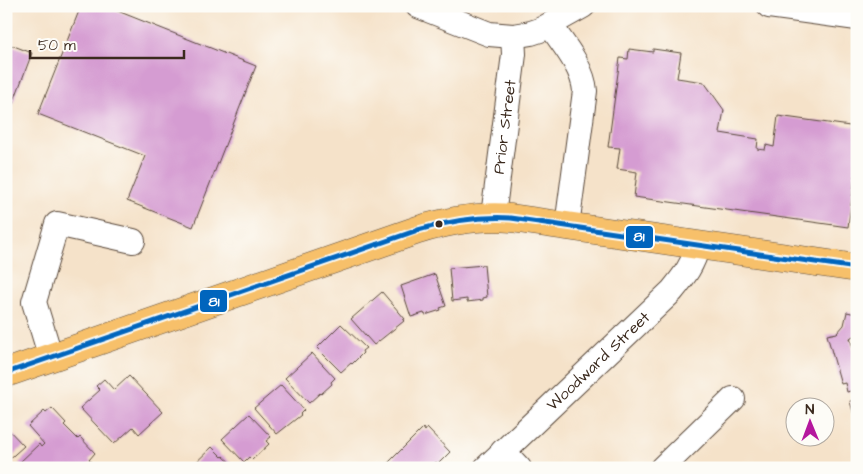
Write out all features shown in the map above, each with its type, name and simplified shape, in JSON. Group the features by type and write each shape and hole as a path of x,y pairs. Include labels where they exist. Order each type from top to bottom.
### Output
{"main road":[{"path":"6,373 430,226 457,220 493,216 857,268"}],"street":[{"path":"418,6 490,34 513,36 531,33 550,25 583,6"},
{"path":"769,6 857,18"},
{"path":"550,25 579,69 584,80 584,101 567,226"},
{"name":"Prior Street","path":"493,216 514,54 513,36"},
{"path":"51,358 34,302 57,224 133,241"},
{"name":"Woodward Street","path":"486,468 672,291 689,270 695,258 698,245"},
{"path":"662,468 733,400"},
{"path":"503,451 519,468"}],"building":[{"path":"81,6 105,6 256,66 193,227 127,201 145,156 38,114"},
{"path":"6,43 32,53 6,122"},
{"path":"629,49 653,52 653,49 681,53 677,78 704,82 724,110 720,133 758,139 757,149 765,150 766,145 774,147 778,116 857,127 857,161 848,227 634,197 637,172 617,169 620,148 608,147 620,58 628,59"},
{"path":"484,265 487,297 483,298 483,300 467,302 467,299 452,301 449,268"},
{"path":"435,274 446,306 440,308 441,310 411,317 401,286"},
{"path":"382,292 405,319 374,345 351,319"},
{"path":"847,312 857,315 857,336 850,338 857,361 857,389 847,392 845,383 841,384 827,335 837,333 844,325"},
{"path":"341,324 366,348 352,364 341,372 317,348"},
{"path":"312,353 335,378 331,382 332,384 309,403 285,378"},
{"path":"129,376 163,412 139,434 133,427 114,444 80,408 100,390 96,386 104,379 114,390"},
{"path":"281,385 304,410 301,415 277,434 254,408"},
{"path":"857,399 857,423 856,423 850,401"},
{"path":"52,408 66,423 64,425 78,439 80,437 95,453 89,460 91,462 85,468 24,468 19,463 39,444 41,447 44,444 28,426 44,411 46,413"},
{"path":"249,414 271,437 266,441 269,444 252,460 249,457 244,462 222,439"},
{"path":"6,427 24,446 6,462"},
{"path":"423,428 425,431 427,428 450,452 438,464 436,462 430,468 383,468"},
{"path":"212,447 234,466 233,468 190,468"}],"transit line":[{"name":"81","path":"6,373 418,230 464,220 511,218 857,268"}]}
